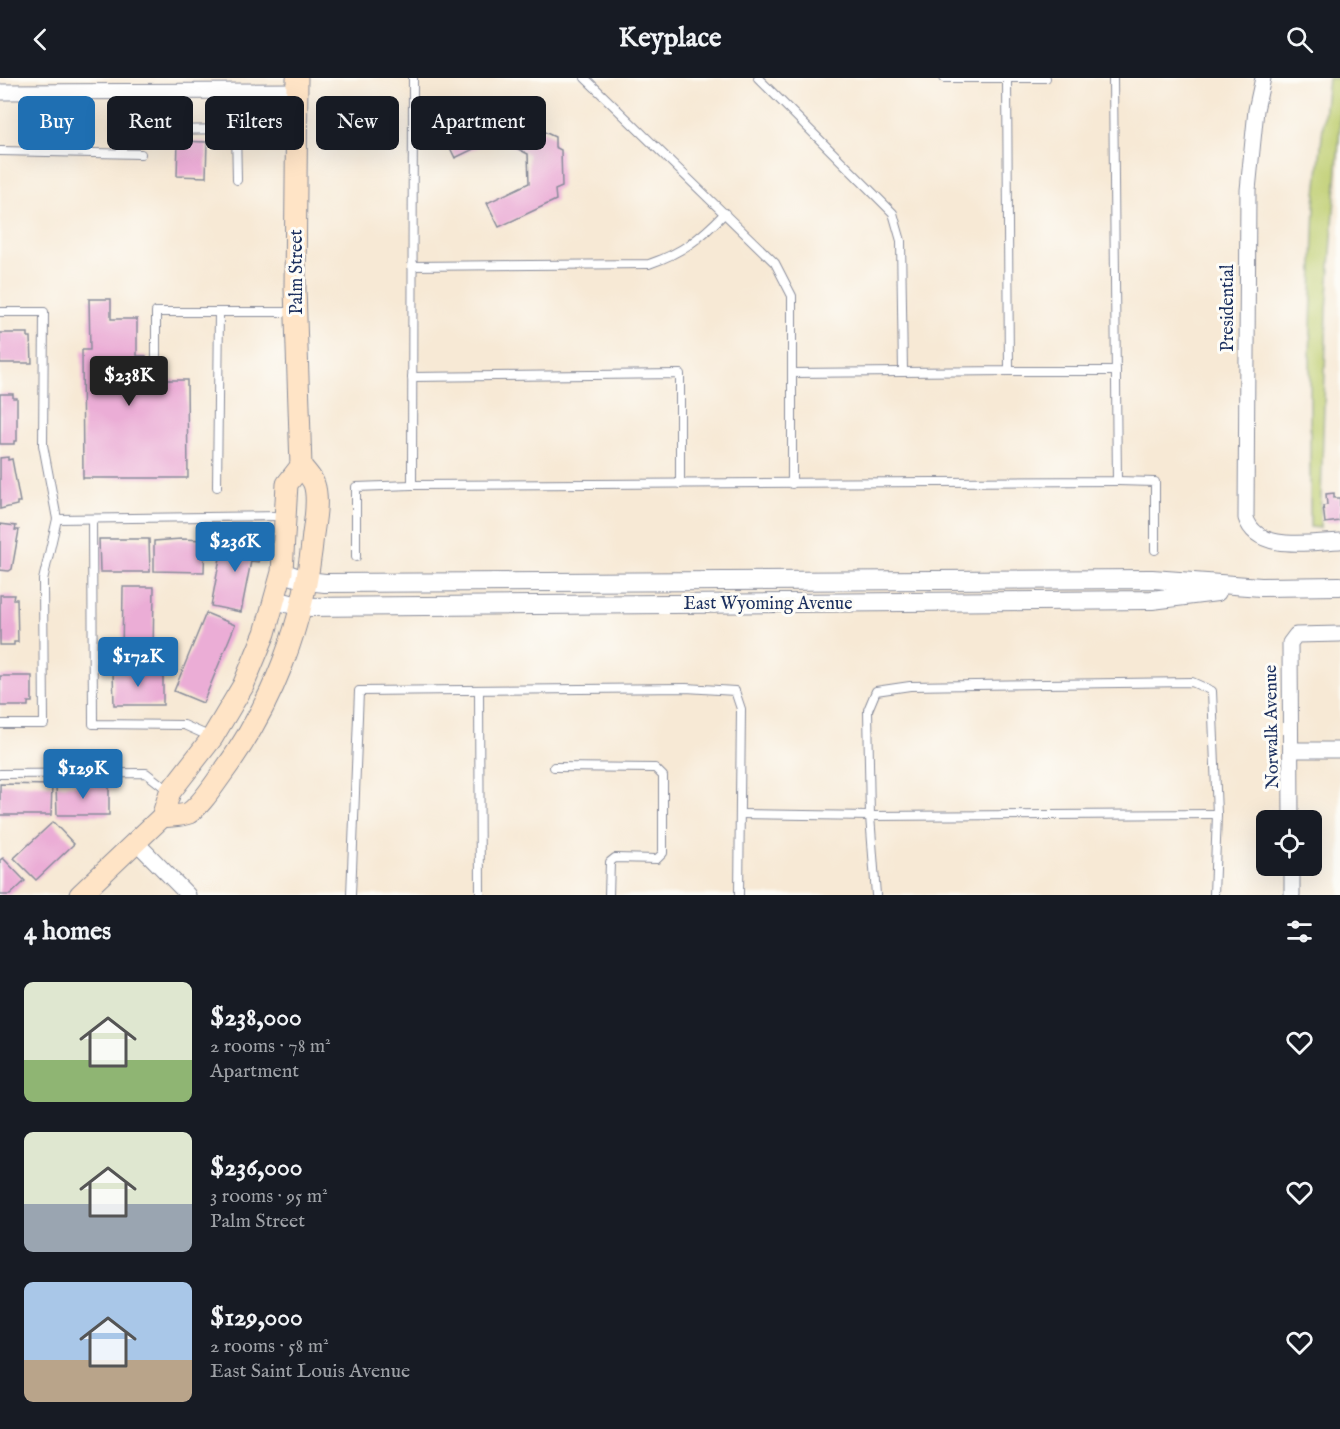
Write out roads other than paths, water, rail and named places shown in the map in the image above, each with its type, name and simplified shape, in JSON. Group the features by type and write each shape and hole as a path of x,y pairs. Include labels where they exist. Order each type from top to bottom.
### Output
{"main road":[{"name":"Palm Street","path":"162,817 189,813 230,764 265,703 302,607 315,517 315,484 301,466 296,312 297,150"},
{"path":"80,895 162,817 170,792 212,738 255,661 282,572 287,516 287,484 301,466"}],"street":[{"name":"Presidential","path":"1263,78 1256,110 1248,190 1246,518 1249,528 1257,537 1292,542 1340,541"},
{"path":"0,92 297,85"},
{"name":"East Wyoming Avenue","path":"282,572 307,581 1152,579 1261,587 1340,586"},
{"name":"East Wyoming Avenue","path":"275,600 302,607 1152,600 1261,587"},
{"name":"Norwalk Avenue","path":"1292,810 1290,643 1296,635 1340,634"},
{"path":"1291,750 1340,750"},
{"path":"137,843 188,895"},
{"path":"1292,876 1292,895"}],"lane":[{"path":"412,485 413,78"},
{"path":"585,78 775,262 792,297 792,484"},
{"path":"758,78 893,213 901,241 903,372"},
{"path":"944,78 1046,78"},
{"path":"1007,78 1009,371"},
{"path":"1113,78 1117,481"},
{"path":"236,150 237,180"},
{"path":"0,151 141,154"},
{"path":"412,266 649,264 676,255 707,232 725,213"},
{"path":"0,312 44,312 43,445 57,519 43,580 44,724 0,724"},
{"path":"156,360 156,312 296,312"},
{"path":"217,488 219,312"},
{"path":"792,373 1116,371"},
{"path":"412,377 681,374 681,484"},
{"path":"356,557 356,488 412,485 1155,482 1155,550"},
{"path":"57,519 287,516"},
{"path":"92,519 93,724 184,724 212,738"},
{"path":"876,895 870,816 867,710 876,691 910,686 1192,682 1212,691 1216,814 1214,895"},
{"path":"351,895 359,691 686,688 735,691 741,709 740,895"},
{"path":"479,691 480,895"},
{"path":"554,767 655,768 663,777 663,853 657,859 615,858 610,862 609,895"},
{"path":"0,774 146,773 170,792"},
{"path":"740,814 870,816 1216,814"}]}
